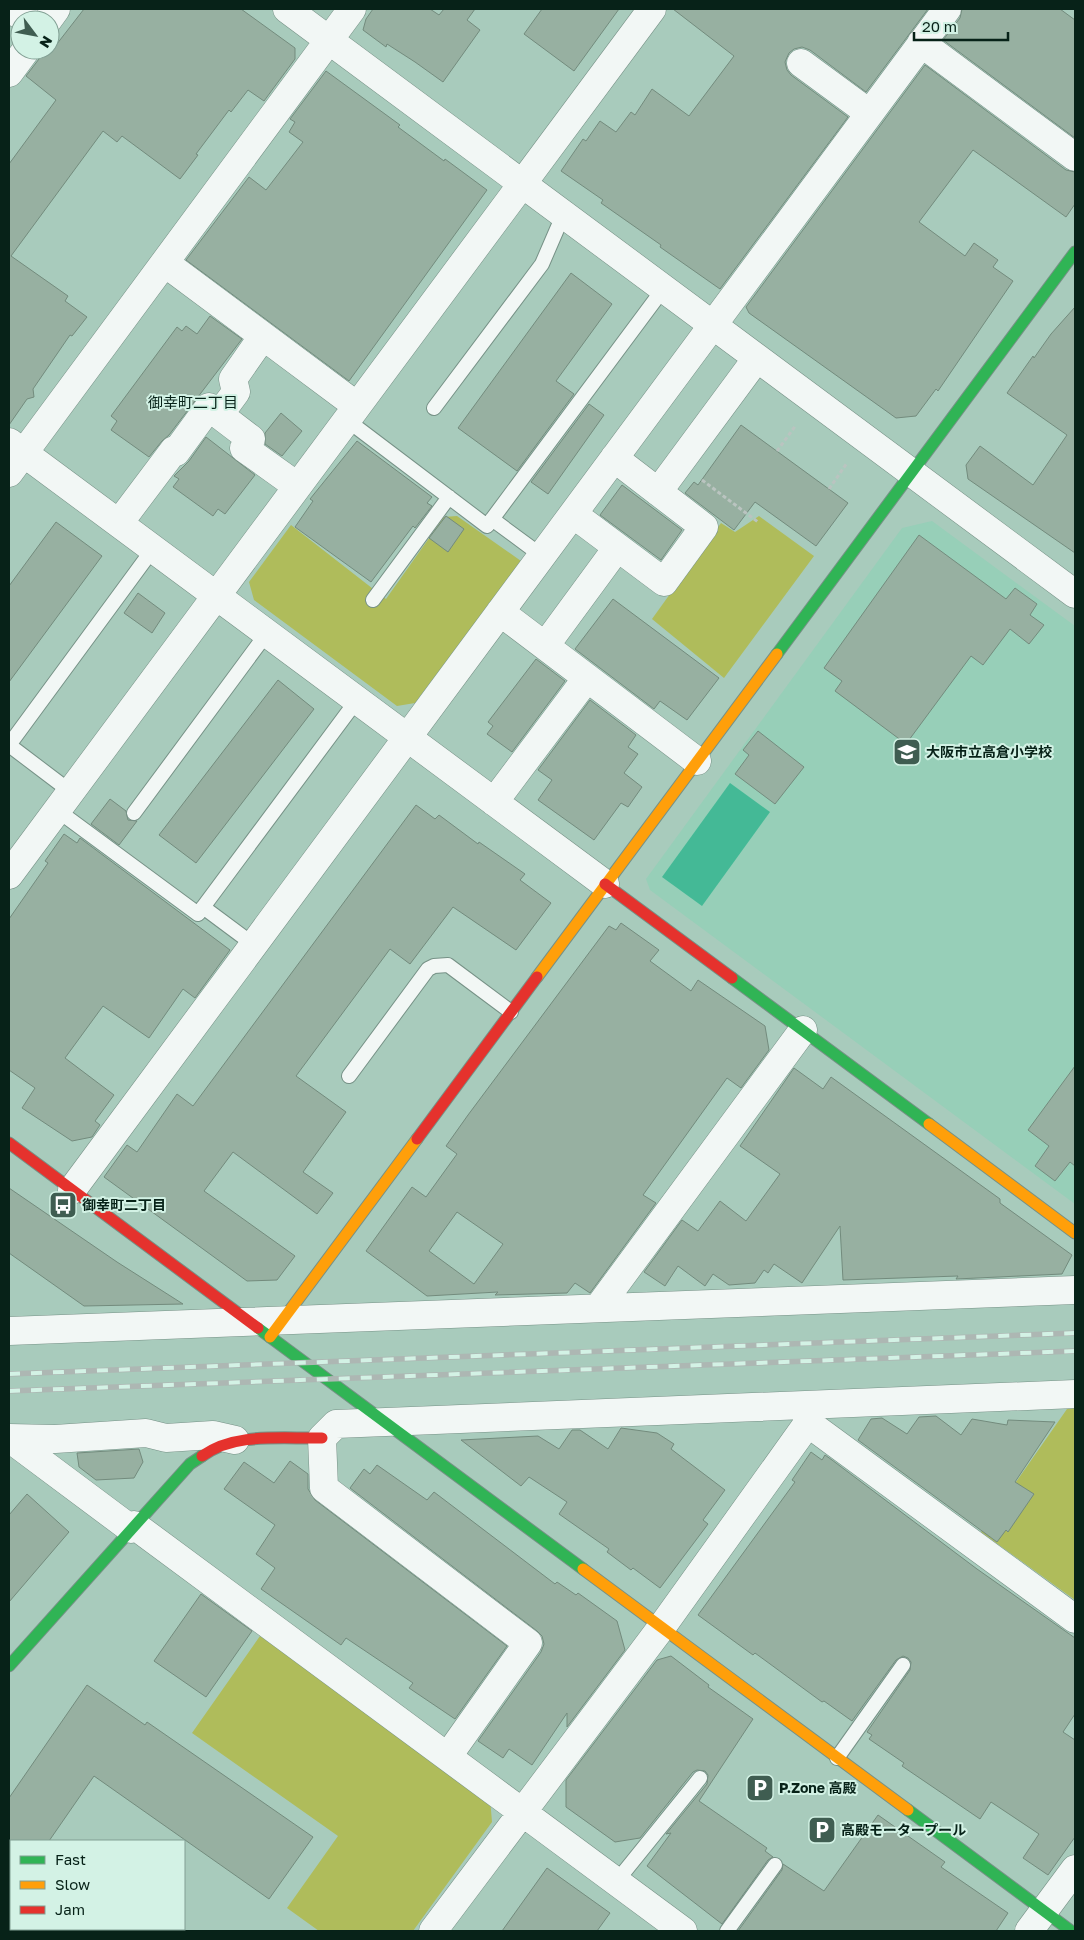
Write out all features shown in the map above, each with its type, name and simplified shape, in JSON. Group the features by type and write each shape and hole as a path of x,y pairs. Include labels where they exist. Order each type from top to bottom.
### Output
{"street":[{"path":"287,9 1075,594"},
{"path":"352,9 165,262 14,456 119,523 1075,1233"},
{"path":"9,875 652,9"},
{"path":"72,1190 947,9"},
{"path":"921,44 1075,157"},
{"path":"9,73 19,60"},
{"path":"800,63 869,113"},
{"path":"267,1327 510,1012 1075,252"},
{"path":"165,262 263,336 352,413"},
{"path":"219,415 236,392 232,379 263,336"},
{"path":"658,492 758,358"},
{"path":"119,523 174,450 176,452 209,407 251,439 244,448 297,486"},
{"path":"573,514 664,582 704,527 614,458"},
{"path":"545,646 617,548"},
{"path":"500,612 697,761"},
{"path":"494,802 587,678"},
{"path":"598,1308 803,1030"},
{"path":"9,1143 72,1190 267,1327 385,1423 837,1758 1037,1921 1071,1931"},
{"path":"9,1331 267,1327 598,1308 1075,1290"},
{"path":"9,1438 55,1439 146,1433 166,1438 213,1435 235,1440 322,1438 336,1424 811,1415 1075,1394"},
{"path":"811,1415 1075,1618"},
{"path":"433,1931 661,1628 811,1415"},
{"path":"9,1438 448,1756 683,1931"},
{"path":"322,1438 324,1488 528,1643 448,1756"},
{"path":"9,1666 190,1464 211,1448 235,1440"},
{"path":"1037,1921 1075,1869"}],"lane":[{"path":"434,408 542,264 564,213"},
{"path":"352,413 449,497 487,526 664,288"},
{"path":"373,600 449,497"},
{"path":"492,519 542,556"},
{"path":"153,549 9,745 64,801 198,914 357,700"},
{"path":"134,813 267,633"},
{"path":"203,907 254,945"},
{"path":"349,1076 428,969 434,966 448,965 510,1012"},
{"path":"837,1758 903,1665"},
{"path":"616,1882 700,1778"},
{"path":"727,1931 775,1865"}],"path":[{"path":"778,452 796,425"},
{"path":"829,489 847,463"},
{"path":"700,479 758,522"}],"shaded area":[{"path":"457,516 521,561 415,703 397,706 254,600 249,582 291,525 386,599 444,517"},
{"path":"759,516 814,556 724,678 652,619 721,523 735,532"},
{"name":"大阪市立高倉小学校","path":"932,521 1075,626 1075,1204 650,890 646,879 902,528"},
{"path":"730,783 770,812 702,906 662,877"},
{"path":"1075,1408 1075,1600 981,1532 1067,1409"},
{"path":"260,1636 490,1798 492,1822 413,1931 319,1931 287,1908 338,1836 192,1733"}],"building":[{"path":"84,9 241,9 295,48 295,59 264,101 248,90 231,112 229,110 180,179 122,136 117,142 103,131 11,256 68,296 65,301 87,317 72,336 70,335 33,389 34,397 27,399 9,425 9,164 56,100 26,76 38,60 60,60 60,40"},
{"path":"373,9 430,9 439,15 444,9 475,9 467,20 480,30 443,82 387,44 386,47 363,30 366,19"},
{"path":"542,9 619,9 574,71 524,34"},
{"path":"673,9 928,9 866,92 810,50 802,47 794,49 789,53 785,62 787,70 791,75 848,117 720,289 660,247 661,245 601,203 603,200 561,171 583,139 586,141 600,121 616,132 631,112 635,115 652,89 689,116 734,56"},
{"path":"962,9 1060,9 1075,20 1075,138 943,40 960,18"},
{"path":"925,65 1066,170 1075,172 1075,204 1066,217 973,150 919,222 965,256 974,243 998,260 993,267 1013,281 938,391 936,389 916,416 896,418 749,313 746,307"},
{"path":"326,71 400,125 398,127 444,161 445,159 487,190 349,381 186,260 249,177 266,190 303,142 289,132 295,122 290,119"},
{"path":"571,273 612,304 556,381 574,394 517,471 458,428"},
{"path":"1075,307 1075,553 968,479 966,465 980,446 1033,485 1067,435 1007,393 1033,356 1034,358 1051,334"},
{"path":"210,316 242,339 169,435 149,457 111,430 117,421 111,416 177,327 182,331 186,326 197,334"},
{"path":"589,404 604,415 548,494 531,482"},
{"path":"281,413 302,431 282,456 265,444 265,433"},
{"path":"741,425 848,503 816,546 755,502 734,530 685,493 694,482 698,485"},
{"path":"206,437 255,475 225,514 218,509 213,516 173,487 179,479 174,476 189,461"},
{"path":"357,441 432,497 427,503 432,506 415,528 413,526 371,582 295,527 313,501 310,499"},
{"path":"622,485 682,530 661,560 600,515"},
{"path":"446,516 464,529 448,552 429,538"},
{"path":"56,522 102,556 9,682 9,586"},
{"path":"919,535 1006,599 1015,588 1037,604 1030,615 1044,625 1029,644 1010,629 983,665 971,656 906,744 835,691 842,681 824,668"},
{"path":"138,593 165,613 152,633 124,613"},
{"path":"613,599 719,678 687,720 660,701 654,709 575,649"},
{"path":"536,659 565,681 512,752 487,734 493,726 488,722"},
{"path":"278,680 314,709 196,863 159,835"},
{"path":"590,700 636,735 628,747 638,754 624,773 642,787 628,807 621,803 594,840 538,800 552,780 538,770"},
{"path":"758,731 804,767 775,804 735,774 749,755 743,750"},
{"path":"110,799 126,811 128,820 137,821 119,845 91,824"},
{"path":"416,805 435,819 439,815 478,844 479,842 525,874 520,880 551,903 516,950 453,907 410,964 390,949 296,1076 346,1112 303,1172 333,1193 317,1214 233,1152 204,1191 295,1256 277,1280 247,1281 104,1177 127,1145 137,1152 177,1094 193,1106"},
{"path":"64,834 77,843 80,838 230,950 195,998 183,989 149,1038 103,1006 65,1058 114,1095 95,1121 100,1125 92,1137 72,1141 22,1108 35,1088 9,1070 9,919 48,863 45,861"},
{"path":"621,923 659,950 650,961 691,991 698,980 765,1026 769,1050 741,1088 727,1078 643,1195 656,1203 590,1293 575,1283 567,1293 495,1295 498,1292 427,1296 366,1251 412,1187 426,1197 457,1154 446,1146 468,1115 609,926 616,930","holes":["457,1212 503,1244 474,1284 429,1251"]},
{"path":"1075,1066 1075,1166 1070,1162 1055,1181 1035,1166 1049,1146 1028,1130"},
{"path":"794,1068 823,1089 831,1077 1000,1199 1000,1203 1072,1255 1062,1274 956,1279 958,1276 843,1280 840,1226 802,1283 774,1264 768,1273 764,1270 755,1283 729,1285 713,1274 705,1286 678,1266 665,1286 644,1272 682,1220 698,1231 720,1201 746,1221 780,1174 740,1146"},
{"path":"9,1188 117,1262 183,1304 84,1306 9,1253"},
{"path":"936,1416 961,1435 972,1419 1007,1425 1008,1420 1055,1422 1015,1482 1034,1494 1008,1532 1006,1530 997,1542 858,1440 871,1419 882,1418 907,1434 919,1417"},
{"path":"621,1428 657,1433 674,1444 671,1449 725,1490 703,1520 708,1524 660,1588 633,1568 631,1570 607,1552 609,1549 559,1514 567,1502 529,1477 521,1486 461,1440 538,1436 559,1449 572,1430 580,1430 608,1449"},
{"path":"139,1449 143,1462 134,1478 96,1480 79,1467 77,1453"},
{"path":"811,1452 822,1460 825,1455 977,1569 1075,1638 1075,1714 1063,1732 1075,1740 1075,1837 1048,1875 1023,1858 1039,1834 991,1802 980,1819 902,1766 904,1763 869,1739 872,1735 867,1732 910,1670 911,1662 908,1658 903,1656 896,1660 852,1721 824,1701 822,1702 755,1653 753,1655 698,1615 795,1482 792,1480"},
{"path":"290,1461 308,1474 308,1489 315,1500 507,1646 455,1719 409,1688 413,1683 346,1638 341,1645 261,1589 275,1568 256,1554 275,1525 224,1489 244,1462 274,1483"},
{"path":"377,1465 427,1500 434,1492 555,1584 557,1582 576,1595 578,1593 617,1621 625,1650 567,1727 567,1713 532,1765 509,1749 503,1758 478,1741 541,1652 544,1644 542,1636 350,1488 364,1469 370,1474"},
{"path":"27,1494 69,1532 9,1602 9,1515"},
{"path":"201,1594 252,1631 206,1697 154,1661"},
{"path":"671,1656 709,1685 708,1687 753,1719 699,1801 767,1848 765,1851 773,1857 768,1860 722,1924 647,1866 671,1833 666,1834 707,1784 708,1775 705,1771 697,1770 693,1772 640,1838 615,1842 566,1807 566,1780 657,1660"},
{"path":"87,1685 145,1725 147,1722 313,1837 269,1899 94,1776 50,1840 9,1841 9,1798"},
{"path":"878,1815 945,1862 941,1867 1008,1913 996,1931 738,1931 782,1870 783,1864 824,1891"},
{"path":"547,1868 610,1913 597,1931 502,1931"}],"railway":[{"path":"9,1374 1075,1333"},
{"path":"9,1391 1075,1351"}],"traffic: fast":[{"path":"777,654 1075,252"},
{"path":"732,978 929,1124"},
{"path":"258,1328 583,1569"},
{"path":"9,1666 190,1464 202,1456"},
{"path":"908,1810 1071,1931"}],"traffic: slow":[{"path":"537,977 777,654"},
{"path":"929,1124 1075,1233"},
{"path":"270,1337 417,1139"},
{"path":"583,1569 908,1810"}],"traffic: jam":[{"path":"605,884 732,978"},
{"path":"417,1139 537,977"},
{"path":"9,1143 258,1328"},
{"path":"202,1456 215,1448 244,1440 259,1438 322,1438"}],"place":[{"name":"大阪市立高倉小学校","path":"907,752"},
{"name":"御幸町二丁目","path":"63,1205"},
{"name":"P.Zone 高殿","path":"760,1788"},
{"name":"高殿モータープール","path":"822,1830"}],"district":[{"name":"御幸町二丁目","path":"193,403"}]}
